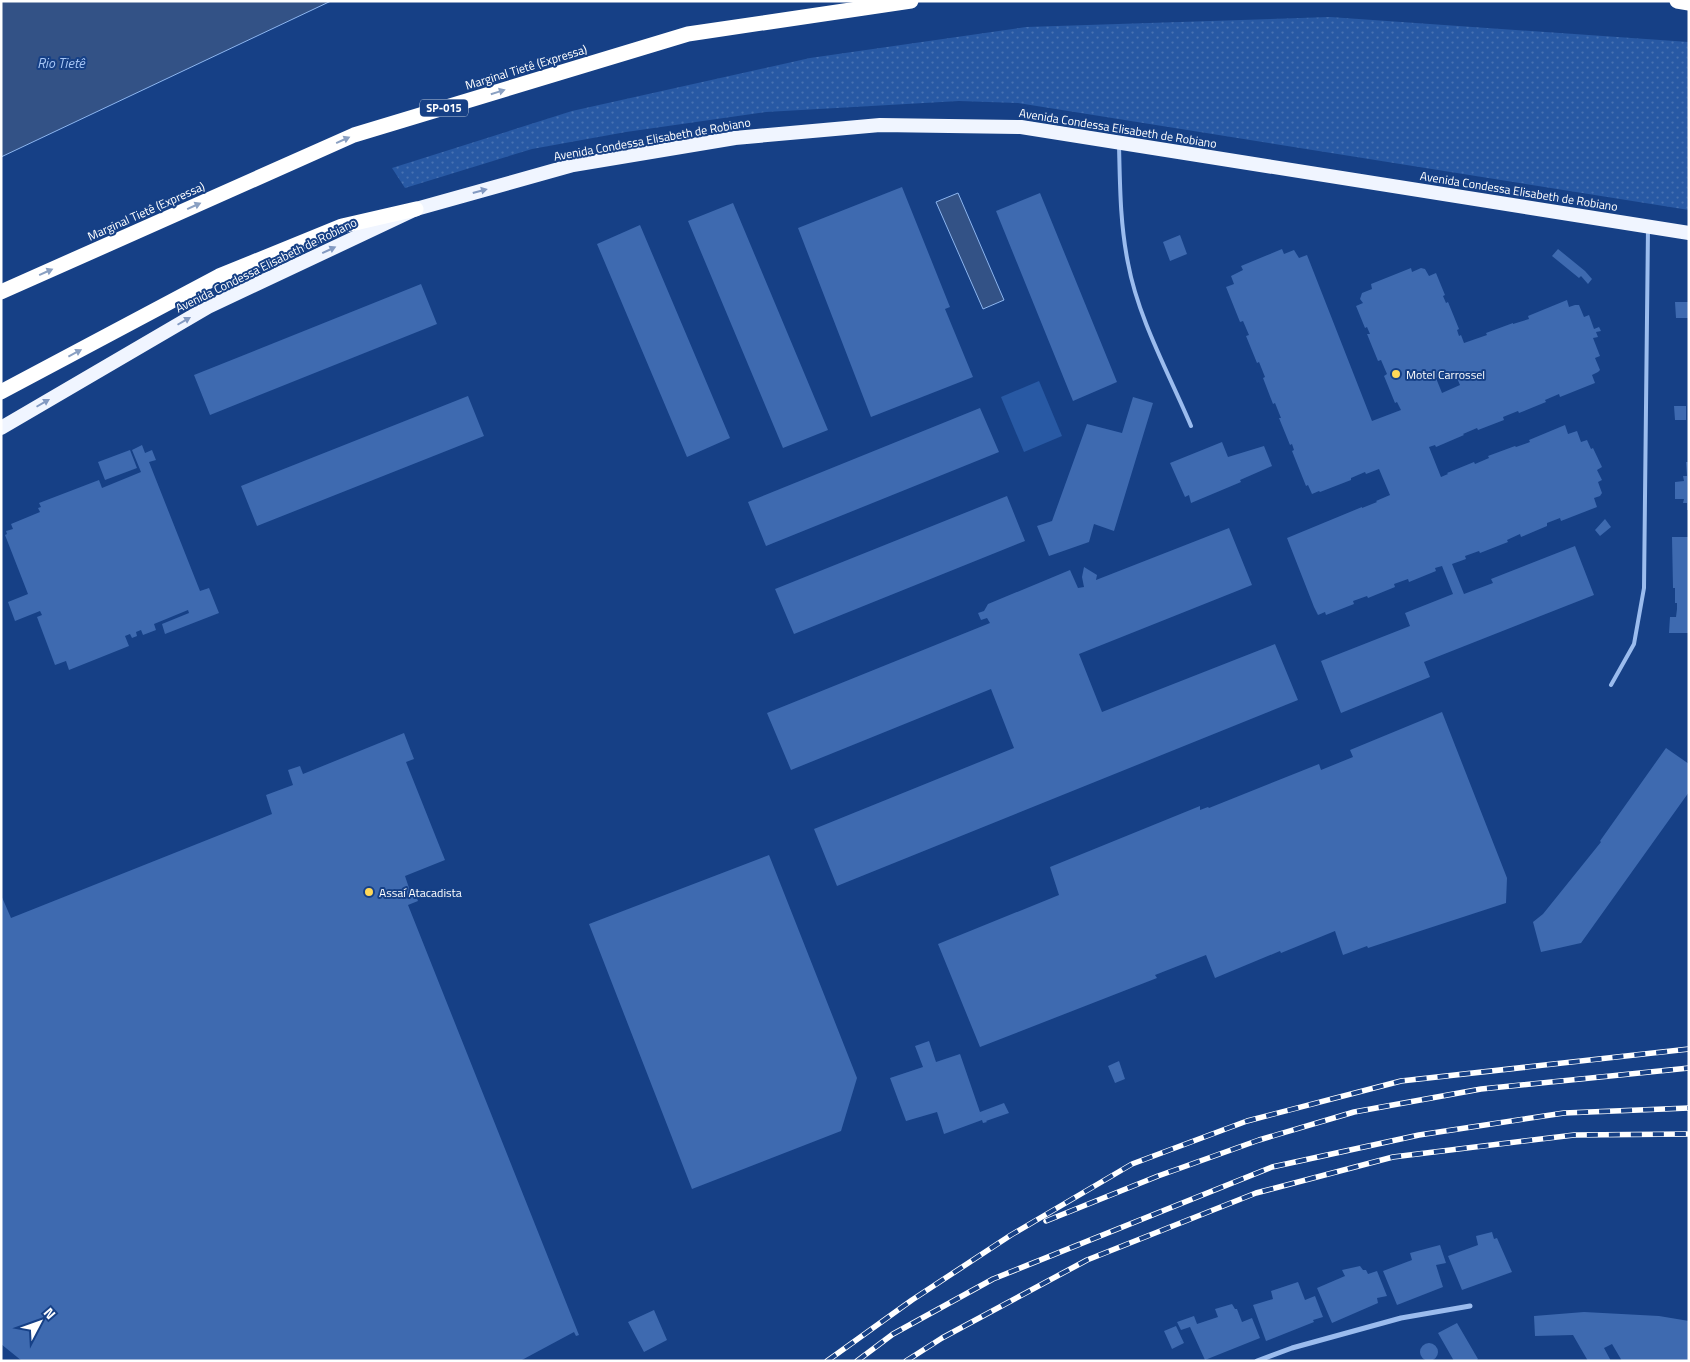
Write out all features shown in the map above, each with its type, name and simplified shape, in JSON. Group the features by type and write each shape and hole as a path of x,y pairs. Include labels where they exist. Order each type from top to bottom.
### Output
{"highway":[{"name":"Marginal Tietê (Expressa)","path":"1,292 354,135 688,34 911,1"},
{"path":"1677,1 1689,3"},
{"name":"Avenida Condessa Elisabeth de Robiano","path":"1,428 208,307 416,209 574,165 736,138 880,126 1021,127 1689,233"},
{"path":"1,392 219,276 342,226 416,209"}],"street":[{"path":"1257,1361 1292,1348 1400,1318 1470,1306"}],"lane":[{"path":"1119,142 1120,200 1128,262 1140,308 1191,426"},
{"path":"1611,685 1634,644 1644,588 1648,226"}],"shaded area":[{"path":"1330,17 1689,42 1689,210 1018,103 959,101 766,112 626,132 532,149 405,188 392,168 572,111 810,58 1026,27"},
{"path":"1039,381 1062,436 1024,452 1001,397"}],"water":[{"name":"Rio Tietê","path":"1,1 331,1 1,157"},
{"path":"958,193 1004,300 983,309 936,202"}],"building":[{"path":"902,187 950,307 945,309 973,377 871,417 798,228"},
{"path":"1040,193 1117,382 1073,401 996,211"},
{"path":"733,203 828,430 783,448 688,221"},
{"path":"640,225 730,438 687,457 597,244"},
{"path":"1180,235 1187,254 1170,261 1163,242"},
{"path":"1282,249 1284,254 1294,250 1299,258 1307,255 1372,421 1401,410 1397,402 1395,403 1384,376 1387,374 1381,360 1378,361 1367,334 1370,334 1367,327 1365,328 1356,306 1363,303 1360,299 1362,293 1372,289 1371,284 1411,268 1412,272 1421,268 1425,269 1429,276 1436,273 1445,295 1443,296 1446,303 1448,302 1459,329 1457,330 1459,336 1461,335 1464,343 1513,323 1529,319 1528,316 1567,300 1569,307 1579,305 1584,317 1589,315 1594,329 1599,327 1601,331 1596,332 1598,337 1593,338 1600,356 1595,358 1600,370 1592,375 1595,383 1560,397 1559,394 1545,400 1546,402 1503,417 1504,420 1478,430 1477,428 1436,447 1435,445 1429,447 1441,477 1474,462 1475,464 1489,458 1488,456 1530,442 1529,440 1565,425 1568,434 1577,431 1581,442 1587,440 1591,449 1593,448 1602,467 1597,470 1602,480 1598,482 1602,493 1594,498 1597,507 1561,521 1560,518 1547,523 1547,526 1521,537 1520,534 1507,540 1508,542 1480,553 1479,551 1465,556 1466,559 1452,564 1464,594 1493,583 1491,579 1575,546 1594,595 1424,662 1430,677 1341,713 1321,661 1410,626 1405,613 1453,594 1442,566 1435,568 1436,571 1409,582 1408,579 1394,584 1395,587 1368,598 1367,596 1353,601 1354,604 1326,615 1325,612 1318,615 1287,538 1390,495 1379,469 1366,474 1365,472 1351,478 1351,480 1312,494 1308,485 1306,486 1292,451 1294,450 1292,444 1290,445 1275,403 1273,404 1263,378 1265,377 1259,362 1257,363 1246,336 1249,335 1243,321 1240,322 1226,287 1234,284 1231,276 1243,270 1241,266","holes":["1454,371 1460,385 1442,393 1436,378"]},
{"path":"1558,249 1592,279 1588,284 1581,276 1579,278 1552,256"},
{"path":"421,284 437,324 210,415 194,375"},
{"path":"1675,302 1689,302 1689,318 1676,318"},
{"path":"468,396 484,436 257,526 241,486"},
{"path":"1133,397 1153,403 1114,531 1094,524 1089,542 1049,556 1037,526 1052,521 1087,424 1122,433"},
{"path":"1674,406 1686,406 1686,420 1675,420"},
{"path":"980,408 999,452 766,546 748,502"},
{"path":"1222,442 1228,457 1264,446 1272,466 1240,480 1241,482 1191,503 1189,495 1185,497 1170,463"},
{"path":"142,445 145,453 152,450 156,460 149,462 200,591 209,588 219,613 165,634 162,624 189,613 188,610 154,624 156,630 143,635 141,630 136,632 137,636 132,638 130,634 125,636 129,646 69,670 66,661 55,665 37,617 42,615 40,611 15,621 8,602 28,594 5,535 7,534 6,531 13,529 11,524 40,512 38,508 41,507 39,503 99,480 102,488 141,472 132,450"},
{"path":"130,450 137,468 105,480 98,462"},
{"path":"1686,462 1689,462 1689,510 1687,510 1687,503 1683,503 1684,499 1675,499 1675,482 1684,481 1683,476 1687,476"},
{"path":"1007,496 1025,541 794,634 775,589"},
{"path":"1605,519 1611,527 1600,536 1595,530"},
{"path":"1229,528 1252,585 1079,654 1102,712 1275,644 1298,700 837,886 814,829 1014,748 991,689 791,770 767,713 990,623 987,618 981,620 978,613 984,611 988,604 1070,570 1078,588 1084,587 1082,577 1084,567 1097,575 1096,580"},
{"path":"1672,537 1689,537 1689,633 1669,633 1670,617 1676,617 1677,609 1675,588 1673,588"},
{"path":"1442,712 1507,878 1506,903 1343,955 1335,931 1215,978 1206,955 1155,975 1157,978 980,1047 938,944 1059,895 1050,867 1200,806 1200,810 1209,808 1319,764 1321,770 1353,757 1350,750"},
{"path":"404,733 414,759 406,762 445,860 405,876 410,891 413,889 418,901 408,905 579,1335 576,1336 574,1332 520,1361 22,1361 1,1344 1,895 11,918 272,814 266,795 293,785 288,770 300,766 303,774"},
{"path":"1666,748 1689,764 1689,792 1581,943 1541,952 1533,922 1543,914 1601,842"},
{"path":"769,855 857,1078 841,1131 692,1189 589,924"},
{"path":"929,1041 936,1062 960,1054 980,1112 1004,1103 1009,1113 987,1122 983,1123 982,1120 944,1134 937,1112 906,1121 890,1078 923,1067 915,1046"},
{"path":"1119,1061 1125,1079 1115,1083 1108,1066"},
{"path":"1492,1232 1494,1239 1497,1238 1512,1272 1462,1290 1448,1256 1478,1245 1476,1236"},
{"path":"1440,1245 1446,1263 1436,1265 1443,1287 1397,1305 1383,1271 1412,1260 1410,1253"},
{"path":"1360,1266 1368,1274 1377,1271 1387,1296 1377,1298 1378,1303 1332,1323 1317,1288 1345,1276 1342,1270"},
{"path":"1298,1282 1305,1300 1315,1296 1323,1317 1266,1341 1253,1305 1273,1299 1271,1291"},
{"path":"1232,1304 1237,1309 1242,1322 1252,1318 1260,1338 1205,1360 1190,1327 1181,1330 1177,1322 1194,1316 1197,1324 1218,1317 1215,1309"},
{"path":"654,1310 667,1340 644,1352 628,1322"},
{"path":"1584,1312 1659,1316 1689,1321 1689,1361 1622,1361 1612,1344 1604,1348 1611,1361 1588,1361 1573,1335 1535,1336 1534,1316"},
{"path":"1457,1323 1478,1359 1476,1361 1454,1361 1438,1333"},
{"path":"1176,1326 1184,1343 1172,1349 1164,1331"},
{"path":"1425,1343 1433,1343 1438,1348 1436,1359 1425,1361 1420,1356 1420,1348"}],"railway":[{"path":"827,1361 912,1300 1011,1235 1132,1164 1247,1121 1401,1081 1689,1049"},
{"path":"1046,1221 1158,1176 1259,1140 1354,1112 1481,1089 1689,1068"},
{"path":"857,1361 893,1334 993,1279 1272,1167 1419,1135 1564,1113 1689,1108"},
{"path":"906,1361 942,1338 1087,1260 1256,1193 1393,1157 1574,1135 1689,1134"}],"place":[{"name":"Motel Carrossel","path":"1396,374"},
{"name":"Assaí Atacadista","path":"369,892"}]}
